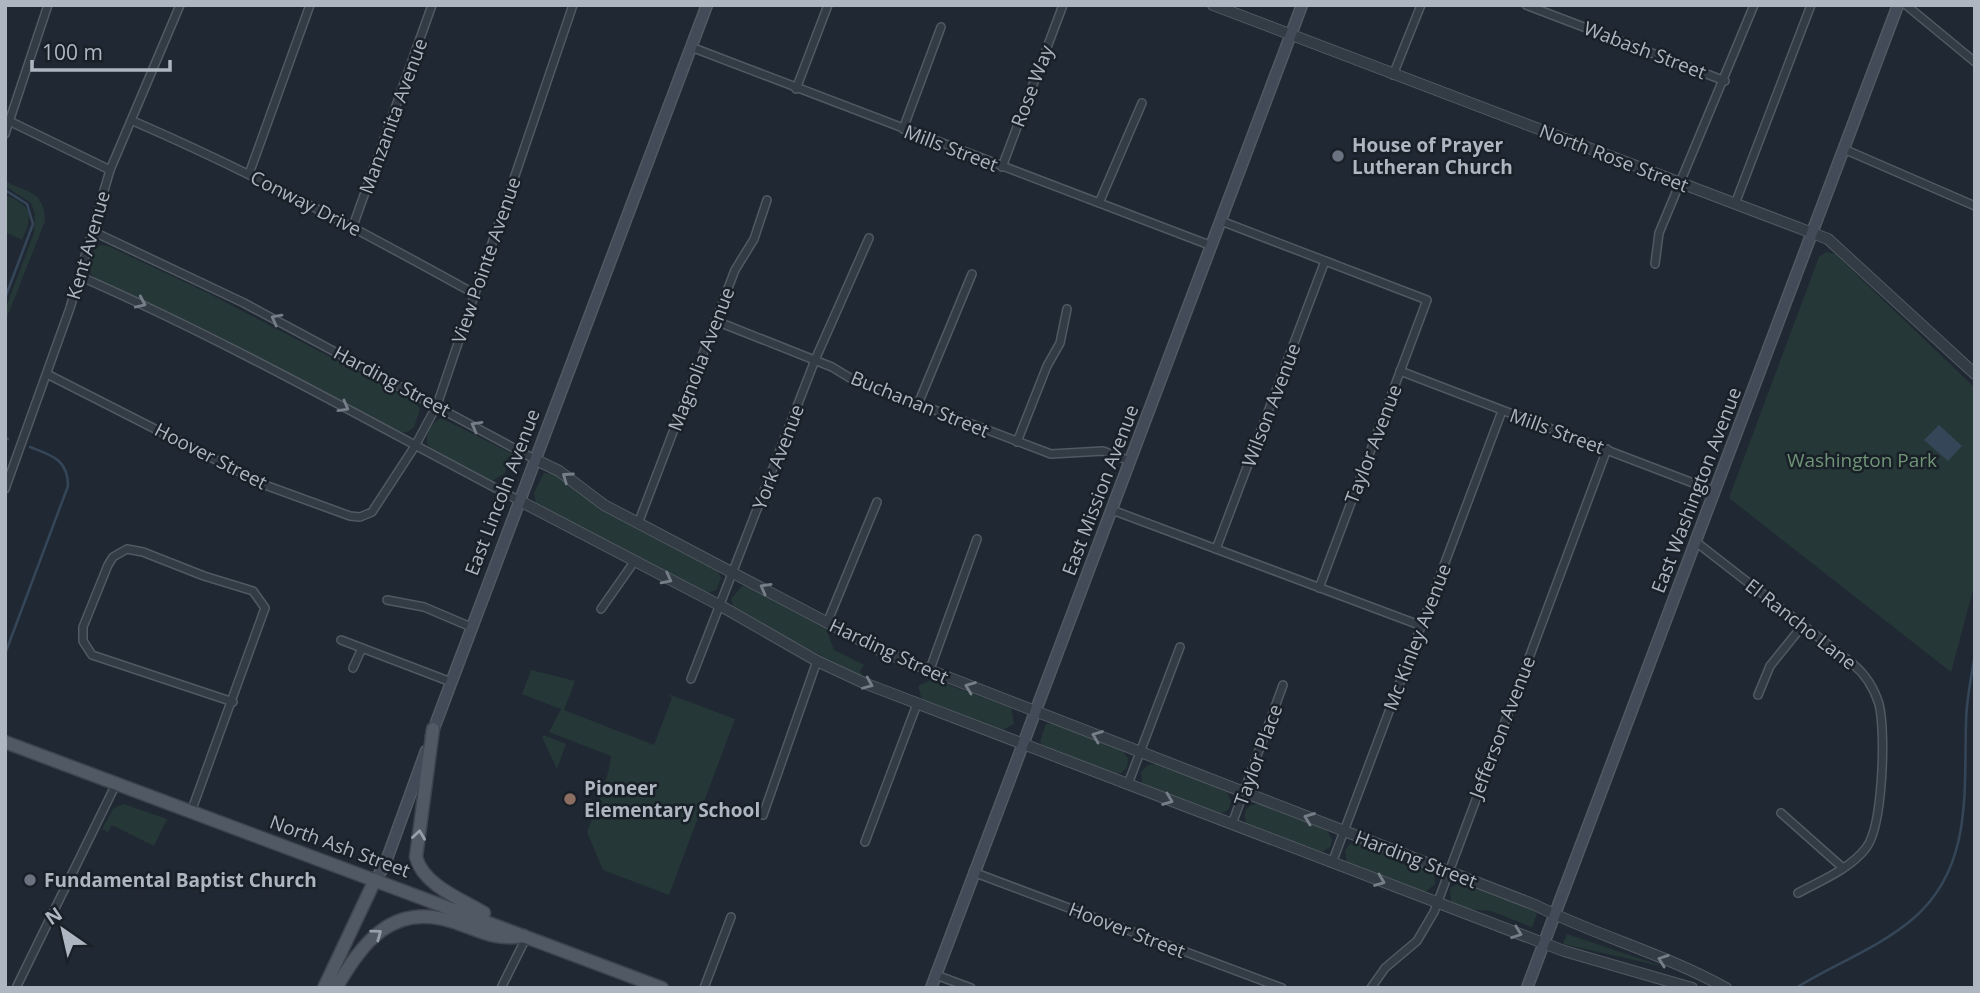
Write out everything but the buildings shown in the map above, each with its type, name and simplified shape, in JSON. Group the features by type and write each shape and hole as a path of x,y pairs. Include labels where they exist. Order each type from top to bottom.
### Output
{"main road":[{"name":"East Lincoln Avenue","path":"324,988 388,856 471,627 707,5"},
{"name":"East Mission Avenue","path":"931,988 1302,5"},
{"name":"East Washington Avenue","path":"1527,988 1812,233 1846,150 1898,5"},
{"path":"433,729 416,857 419,867 429,879 508,929"},
{"name":"North Ash Street","path":"5,742 662,988"},
{"path":"337,988 364,944 389,925 404,919 432,917 449,920 503,940 527,936"}],"street":[{"path":"5,134 48,5"},
{"name":"Kent Avenue","path":"5,488 47,374 110,170 134,121 180,5"},
{"path":"249,174 310,5"},
{"name":"Manzanita Avenue","path":"353,226 432,5"},
{"name":"View Pointe Avenue","path":"377,505 415,446 437,404 573,5"},
{"path":"796,89 828,5"},
{"name":"Rose Way","path":"1002,167 1063,5"},
{"name":"North Rose Street","path":"1213,5 1828,239 1975,374"},
{"path":"1393,75 1421,5"},
{"name":"Wabash Street","path":"1526,5 1725,81"},
{"path":"1655,264 1659,233 1725,81 1754,5"},
{"path":"1735,204 1811,5"},
{"path":"1906,5 1975,62"},
{"path":"903,129 941,27"},
{"name":"Mills Street","path":"691,47 1212,246"},
{"path":"1099,203 1142,103"},
{"path":"8,120 110,170"},
{"name":"Conway Drive","path":"134,121 353,226 475,294"},
{"path":"1846,150 1975,206"},
{"name":"Magnolia Avenue","path":"639,521 735,270 754,239 767,200"},
{"path":"1221,221 1325,261"},
{"name":"Harding Street","path":"92,230 244,303 437,404 565,475 604,505 734,571 827,623 929,671 1344,831 1555,915 1726,988"},
{"name":"York Avenue","path":"691,679 815,360 869,237"},
{"name":"Taylor Avenue","path":"1319,588 1427,300 1325,261"},
{"name":"Wilson Avenue","path":"1216,549 1325,261"},
{"path":"918,404 972,274"},
{"name":"Harding Street","path":"79,276 156,310 277,370 415,446 721,606 817,661 917,704 1544,943 1692,988"},
{"path":"1017,442 1047,366 1060,344 1067,309"},
{"name":"Buchanan Street","path":"716,321 815,360 850,378 1051,454 1103,451 1130,461"},
{"name":"Mills Street","path":"1400,371 1714,491"},
{"name":"Hoover Street","path":"47,374 265,485 350,516 360,517 372,512 377,505"},
{"name":"Mc Kinley Avenue","path":"1332,863 1502,411"},
{"name":"Jefferson Avenue","path":"1370,988 1385,968 1417,942 1437,903 1607,449"},
{"path":"827,623 877,502"},
{"path":"1112,510 1422,626"},
{"path":"929,671 977,539"},
{"name":"El Rancho Lane","path":"1696,542 1860,670 1872,685 1880,707 1878,822 1865,850 1843,868 1798,893"},
{"path":"191,812 233,702 265,612 259,596 253,591 204,576 143,552 127,549 113,557 83,627 83,641 92,655 233,702"},
{"path":"601,610 635,562"},
{"path":"387,600 424,607 471,627"},
{"path":"1758,695 1770,666 1803,625"},
{"path":"341,640 451,682"},
{"path":"1128,785 1180,647"},
{"path":"353,668 362,648"},
{"path":"763,815 817,661"},
{"name":"Taylor Place","path":"1232,824 1283,685"},
{"path":"865,842 917,704"},
{"path":"16,988 116,784"},
{"path":"1781,813 1843,868"},
{"name":"Hoover Street","path":"973,872 1282,988"},
{"path":"704,988 731,918"},
{"path":"501,988 527,936"},
{"path":"936,975 971,988"}],"green space":[{"path":"5,181 39,199 45,221 5,322 5,310 34,233 35,214 31,203 5,186"},
{"path":"5,195 21,203 28,212 28,224 22,240 5,232"},
{"path":"100,245 108,246 210,294 414,401 420,409 414,427 408,432 398,432 197,327 95,278 88,271 88,263 92,253"},
{"name":"Washington Park","path":"1826,252 1835,254 1975,388 1975,583 1951,672 1729,498 1819,257"},
{"path":"441,418 515,455 507,458 505,473 492,481 431,449 427,443 429,432 432,425"},
{"path":"544,473 553,474 602,509 717,570 721,578 716,590 705,594 536,504 534,493"},
{"path":"742,586 751,587 826,628 834,650 864,665 860,671 865,679 735,610 731,599"},
{"path":"531,670 575,681 564,710 654,745 672,698 668,694 735,719 669,895 603,870 587,832 605,784 611,756 549,732 561,709 522,694"},
{"path":"933,679 1011,708 1014,724 1003,730 922,700 918,686"},
{"path":"1046,724 1055,724 1121,749 1128,758 1127,768 1121,773 1112,773 1045,747 1040,742"},
{"path":"543,735 566,744 557,769 542,737"},
{"path":"1158,764 1227,792 1231,801 1228,809 1215,813 1148,787 1142,782 1141,772 1148,765"},
{"path":"123,804 167,819 154,846 112,825 108,832 102,829 113,809"},
{"path":"1262,804 1327,830 1332,840 1330,847 1320,853 1248,825 1245,816 1247,809"},
{"path":"1358,842 1428,868 1434,875 1435,884 1424,893 1347,863 1345,850 1350,844"},
{"path":"1462,882 1531,908 1537,914 1532,927 1491,911 1466,909 1451,902 1450,888"},
{"path":"1567,934 1665,967 1563,944"}],"water":[{"path":"1939,425 1962,446 1948,461 1924,440"}],"waterway":[{"path":"5,190 27,204 33,224 5,298"},
{"path":"5,654 68,486 62,464 30,447"},
{"path":"1796,988 1902,928 1933,897 1947,875 1956,852 1961,827 1967,707 1975,655"}],"place":[{"name":"House of Prayer Lutheran Church","path":"1338,156"},
{"name":"Pioneer Elementary School","path":"570,799"},
{"name":"Fundamental Baptist Church","path":"30,880"}]}
